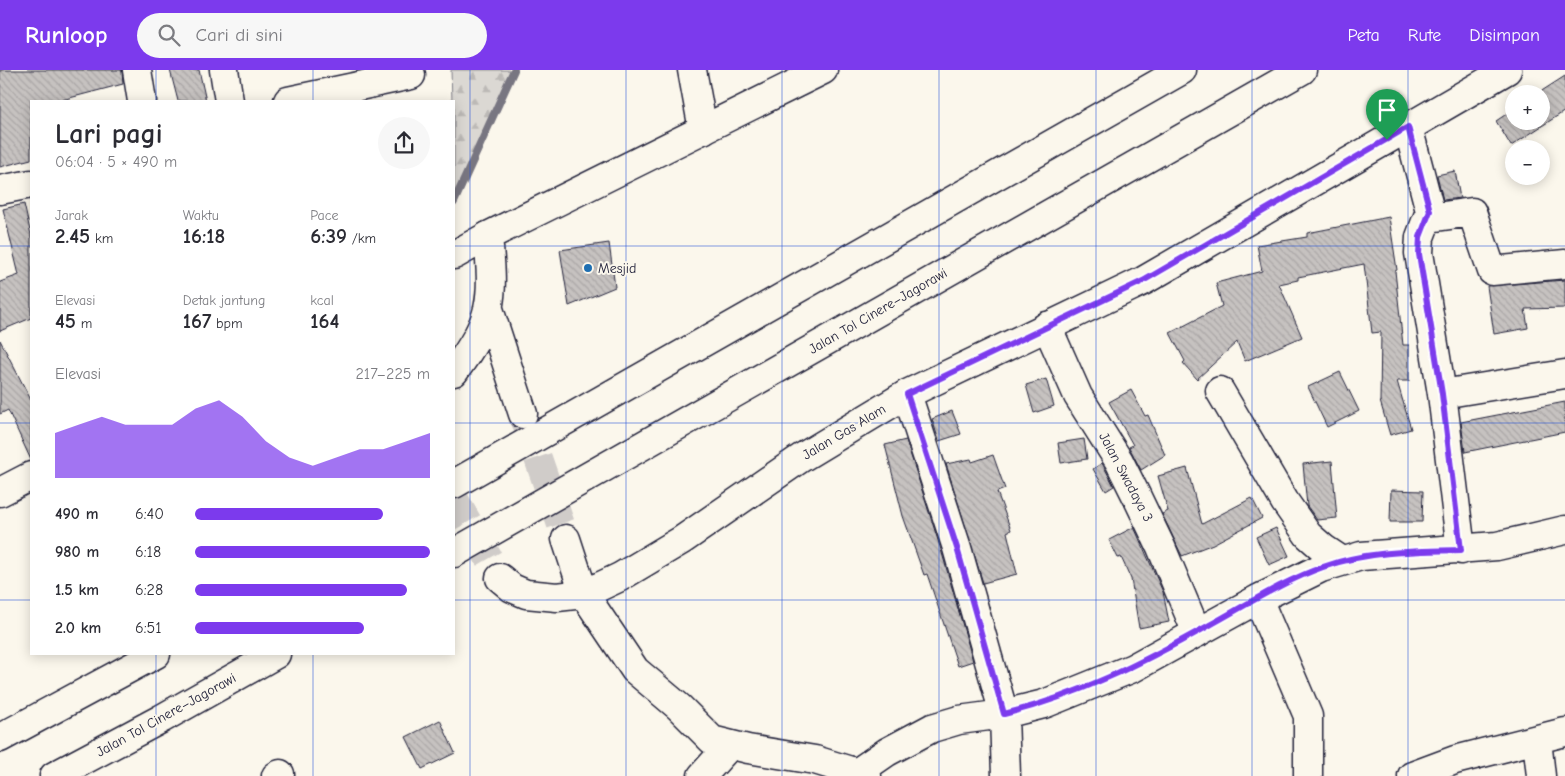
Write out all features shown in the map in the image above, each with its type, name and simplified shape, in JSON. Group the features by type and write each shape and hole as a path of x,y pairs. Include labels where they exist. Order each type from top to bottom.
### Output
{"main road":[{"path":"137,70 142,100"},
{"path":"224,70 229,100"},
{"path":"692,70 703,130"},
{"path":"455,254 488,236 824,70"},
{"path":"455,483 1182,70"},
{"name":"Jalan Tol Cinere–Jagorawi","path":"455,552 1302,70"},
{"name":"Jalan Gas Alam","path":"500,578 512,588 532,595 558,597 584,594 648,561 801,458 907,394 1174,264 1507,70"},
{"path":"293,100 411,75"},
{"path":"1408,127 1430,211 1429,218 1420,237 1419,254 1442,394 1461,550"},
{"path":"0,190 30,184"},
{"path":"1429,218 1472,212 1492,271 1565,264"},
{"path":"455,371 480,334 490,310 492,282 488,236"},
{"path":"490,310 523,414"},
{"name":"Jalan Swadaya 3","path":"1046,326 1078,396 1119,461 1136,495 1161,547 1197,633"},
{"path":"1442,394 1565,374"},
{"path":"1220,391 1285,502 1308,535 1342,561"},
{"path":"907,394 957,548 1004,714 1006,776"},
{"path":"0,492 30,477"},
{"path":"566,539 584,594 635,670 679,707 712,740 814,760 863,774 887,752 932,728 959,720 1004,714 1044,704 1133,668 1258,599 1321,568 1361,556 1497,546 1565,530"},
{"path":"1258,599 1308,716 1308,776"},
{"path":"0,738 154,655"},
{"name":"Jalan Tol Cinere–Jagorawi","path":"54,776 162,719 274,655"},
{"path":"1412,776 1455,760 1565,732"},
{"path":"1537,740 1541,776"},
{"path":"702,776 730,745"}],"green space":[{"path":"451,70 514,70 455,200 455,100 452,100"}],"building":[{"path":"0,70 122,70 123,84 62,100 30,100 30,159 0,167"},
{"path":"170,70 199,70 206,100 178,100"},
{"path":"1565,76 1565,111 1550,121 1550,86"},
{"path":"1505,115 1505,130 1536,130 1520,140 1507,140 1496,121"},
{"path":"1455,171 1460,198 1443,200 1437,175"},
{"path":"24,204 30,231 30,318 0,331 0,282 19,275 3,209"},
{"path":"1389,217 1397,270 1395,271 1403,345 1409,345 1409,381 1397,381 1411,429 1390,435 1380,401 1381,332 1372,333 1364,264 1298,277 1298,280 1279,284 1302,337 1245,361 1237,342 1197,379 1183,363 1185,361 1170,333 1222,306 1216,283 1262,271 1257,245 1307,237 1307,233"},
{"name":"Mesjid","path":"609,243 615,287 569,306 560,250"},
{"path":"1565,280 1565,308 1525,309 1528,328 1494,334 1487,286"},
{"path":"0,340 30,398 30,458 8,410 0,414"},
{"path":"1340,372 1359,411 1327,427 1308,387"},
{"path":"1046,379 1054,406 1034,413 1026,385"},
{"path":"1131,390 1145,416 1148,415 1165,455 1141,470 1129,447 1133,445 1109,402"},
{"path":"1565,402 1565,432 1465,452 1461,422"},
{"path":"952,411 961,434 939,441 932,419"},
{"path":"1084,439 1087,459 1061,463 1058,443"},
{"path":"906,440 942,553 973,661 958,666 927,574 924,575 903,516 885,445"},
{"path":"993,455 1005,489 997,492 1011,530 1007,532 1017,574 983,583 946,464 971,459 972,462"},
{"path":"1332,461 1337,518 1317,520 1307,506 1303,464"},
{"path":"1102,463 1114,486 1106,491 1093,469"},
{"path":"1187,468 1202,524 1252,498 1262,518 1213,544 1182,556 1162,514 1168,511 1158,476"},
{"path":"1391,490 1423,491 1422,522 1390,522"},
{"path":"1134,527 1163,592 1169,622 1139,628 1131,579 1121,557 1118,558 1109,540"},
{"path":"1276,528 1289,556 1269,565 1256,537"},
{"path":"440,720 455,753 422,769 406,737"}],"waterway":[{"path":"455,200 514,70"}],"tunnel":[{"path":"524,418 566,539"},
{"path":"455,500 500,578"}],"place":[{"name":"Mesjid","path":"588,268"}],"route":[{"path":"1408,127 1430,211 1418,245 1442,394 1461,550 1361,556 1321,568 1279,588 1133,668 1044,704 1004,714 957,548 907,394 1104,298 1143,281 1266,212 1387,140 1408,127"}]}
